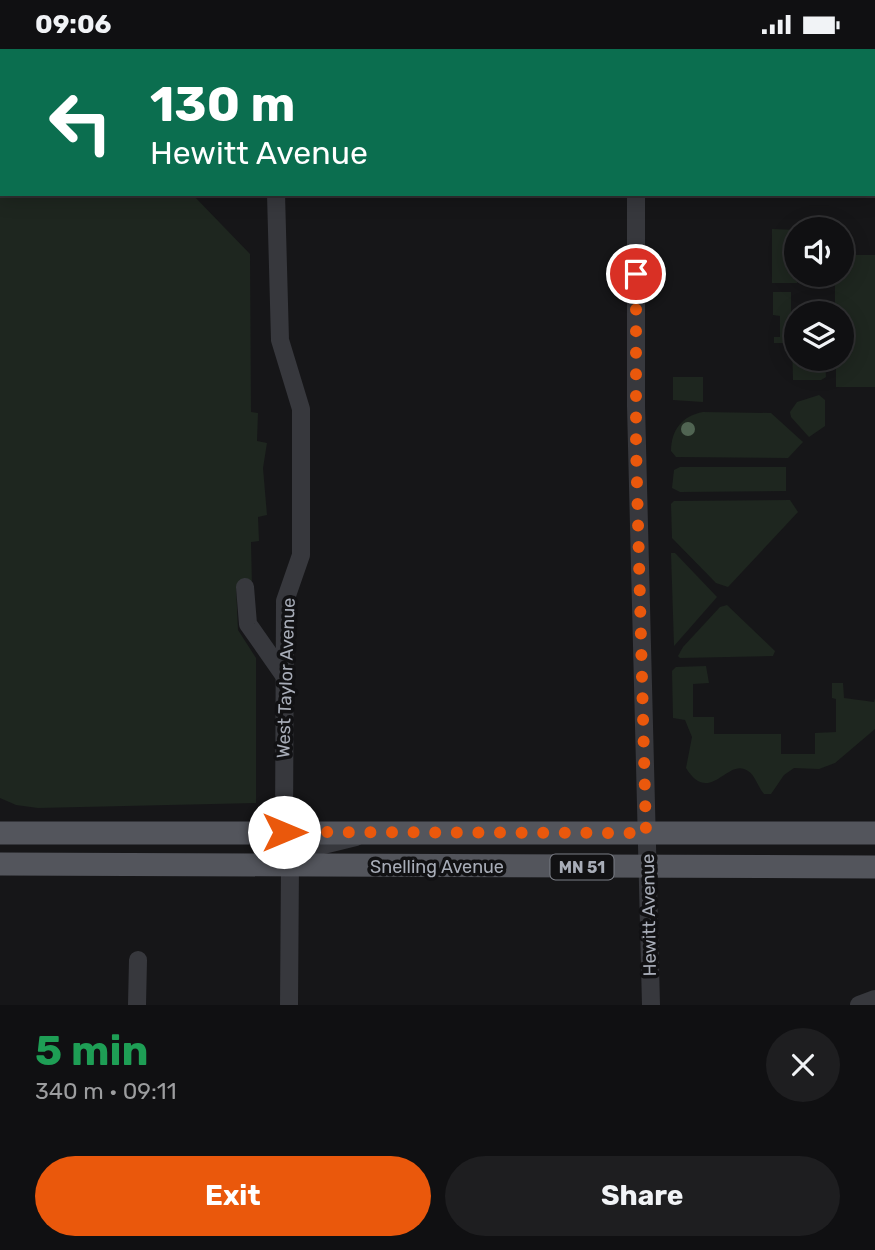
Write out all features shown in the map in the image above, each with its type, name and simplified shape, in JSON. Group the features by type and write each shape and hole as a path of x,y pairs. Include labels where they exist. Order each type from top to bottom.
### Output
{"main road":[{"path":"0,818 9,833"},
{"name":"Snelling Avenue","path":"9,833 875,833"},
{"name":"Snelling Avenue","path":"6,867 875,867"}],"street":[{"name":"West Taylor Avenue","path":"276,196 280,340 301,409 301,555 286,593 283,674 284,832"},
{"name":"Hewitt Avenue","path":"636,196 636,418 651,1005"},
{"path":"245,587 248,624 283,674"},
{"path":"289,1005 289,866 303,850 334,844 369,832"},
{"path":"137,1005 138,960"},
{"path":"859,1005 875,999"}],"shaded area":[{"path":"0,196 194,196 250,254 251,412 258,413 257,441 267,443 263,468 267,515 258,517 259,541 251,542 252,587 236,587 238,630 256,658 256,803 38,808 16,805 0,798"},
{"path":"772,229 784,230 784,283 772,283"},
{"path":"854,255 875,255 875,387 836,387 836,371 854,371 854,301 835,301 835,287 854,287"},
{"path":"773,292 791,292 791,301 784,301 784,343 774,343 774,337 780,337 780,316 773,315"},
{"path":"793,371 826,371 826,377 821,380 793,380"},
{"path":"673,377 703,377 703,402 673,400"},
{"path":"819,395 825,400 825,426 809,437 791,417 790,412 797,402"},
{"path":"703,412 771,413 803,442 788,458 676,457 671,451 673,437 679,425 689,417"},
{"path":"680,467 786,467 786,491 680,492 672,488 674,470"},
{"path":"790,500 798,512 728,587 716,583 672,538 671,504 674,501"},
{"path":"671,553 675,553 717,597 674,646"},
{"path":"727,605 775,651 773,656 680,658 678,656 683,647 720,607"},
{"path":"706,666 709,683 693,684 693,717 714,717 714,734 781,734 781,754 815,754 815,733 836,732 836,699 832,698 832,683 843,683 844,698 874,702 875,698 875,729 835,763 819,769 794,768 784,775 771,794 764,794 755,778 741,768 703,783 695,779 686,768 692,737 685,720 673,718 672,671 676,667"}],"route":[{"path":"284,832 646,833 636,445 636,274"}]}
